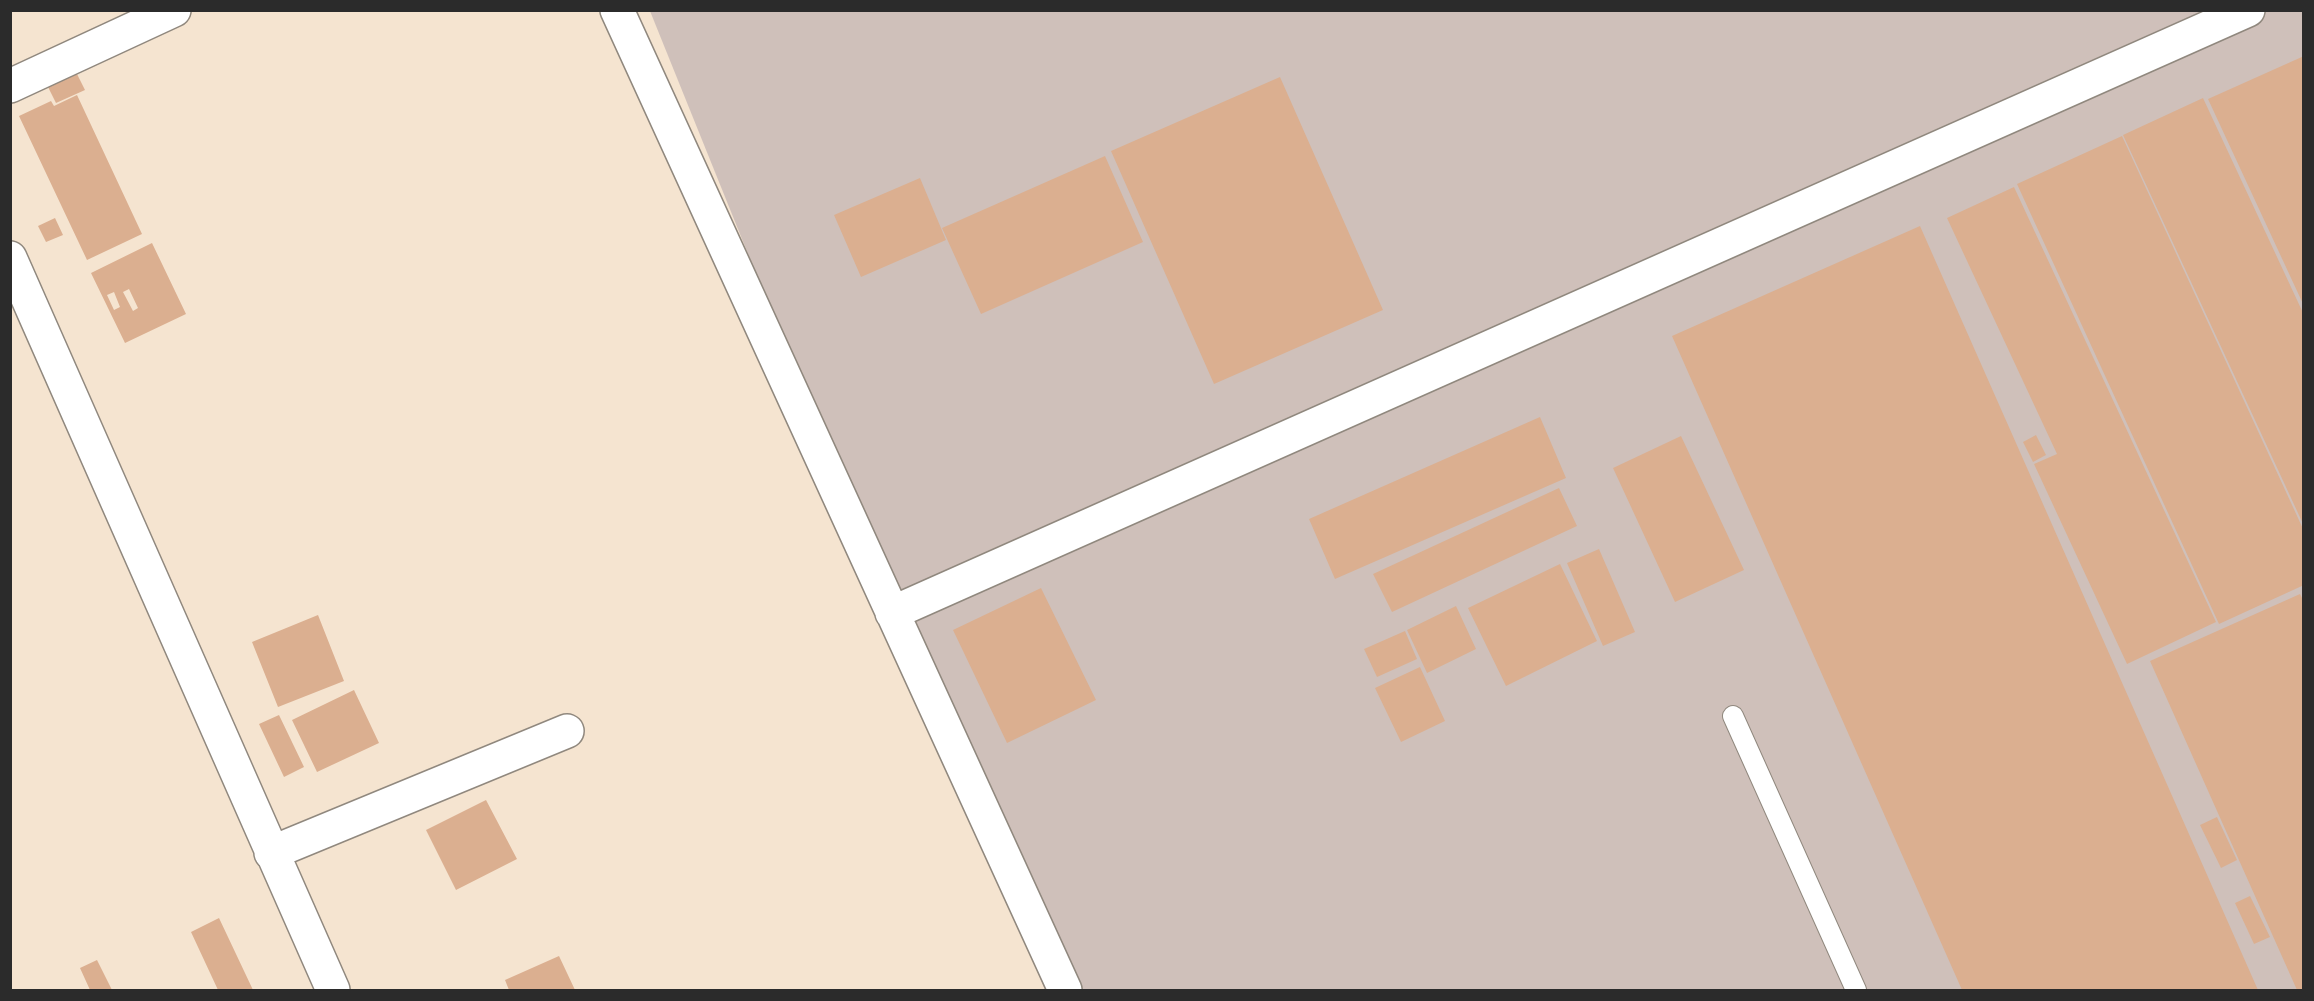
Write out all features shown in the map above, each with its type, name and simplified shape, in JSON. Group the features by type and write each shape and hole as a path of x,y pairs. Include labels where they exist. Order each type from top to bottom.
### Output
{"street":[{"path":"10,86 174,10"},
{"path":"617,10 1065,990"},
{"path":"892,613 2248,10"},
{"path":"10,258 333,990"},
{"path":"271,853 567,731"}],"lane":[{"path":"1733,716 1856,990"}],"shaded area":[{"path":"650,11 2303,11 2303,990 1045,990"}],"building":[{"path":"2304,56 2304,306 2208,99"},
{"path":"77,74 85,90 56,103 48,87"},
{"path":"1280,77 1383,310 1214,384 1111,151"},
{"path":"77,95 142,234 87,260 19,116 51,101 54,106"},
{"path":"2203,98 2304,315 2304,526 2123,135"},
{"path":"2122,136 2304,531 2304,585 2219,624 2017,184"},
{"path":"1105,156 1143,242 981,314 942,228"},
{"path":"920,178 946,240 861,277 834,215"},
{"path":"2014,187 2216,622 2127,664 2034,464 2057,454 1947,218"},
{"path":"55,218 63,235 46,242 38,226"},
{"path":"1920,226 2258,990 1962,990 1672,336"},
{"path":"152,243 186,314 125,343 91,273","holes":["129,289 138,308 133,311 123,292","114,292 120,307 114,310 107,295"]},
{"path":"1540,417 1566,478 1335,579 1309,519"},
{"path":"2036,435 2046,455 2033,462 2023,442"},
{"path":"1681,436 1744,570 1675,602 1613,468"},
{"path":"1559,488 1577,526 1392,612 1373,574"},
{"path":"1599,549 1635,632 1603,646 1567,563"},
{"path":"1560,564 1597,641 1506,686 1468,608"},
{"path":"1041,588 1096,700 1007,743 953,630"},
{"path":"2300,594 2304,602 2304,990 2297,990 2150,661"},
{"path":"1456,606 1476,649 1427,673 1407,630"},
{"path":"318,615 344,681 278,707 252,642"},
{"path":"1405,631 1417,659 1377,677 1364,649"},
{"path":"1420,667 1445,721 1401,742 1375,688"},
{"path":"354,690 379,743 317,772 292,720"},
{"path":"279,715 304,767 284,777 259,724"},
{"path":"486,800 517,859 456,890 426,830"},
{"path":"2217,817 2237,860 2221,868 2200,825"},
{"path":"2250,896 2270,937 2254,944 2235,903"},
{"path":"219,918 253,990 218,990 191,932"},
{"path":"559,956 575,990 509,990 505,980"},
{"path":"97,960 112,990 90,990 80,968"}]}
